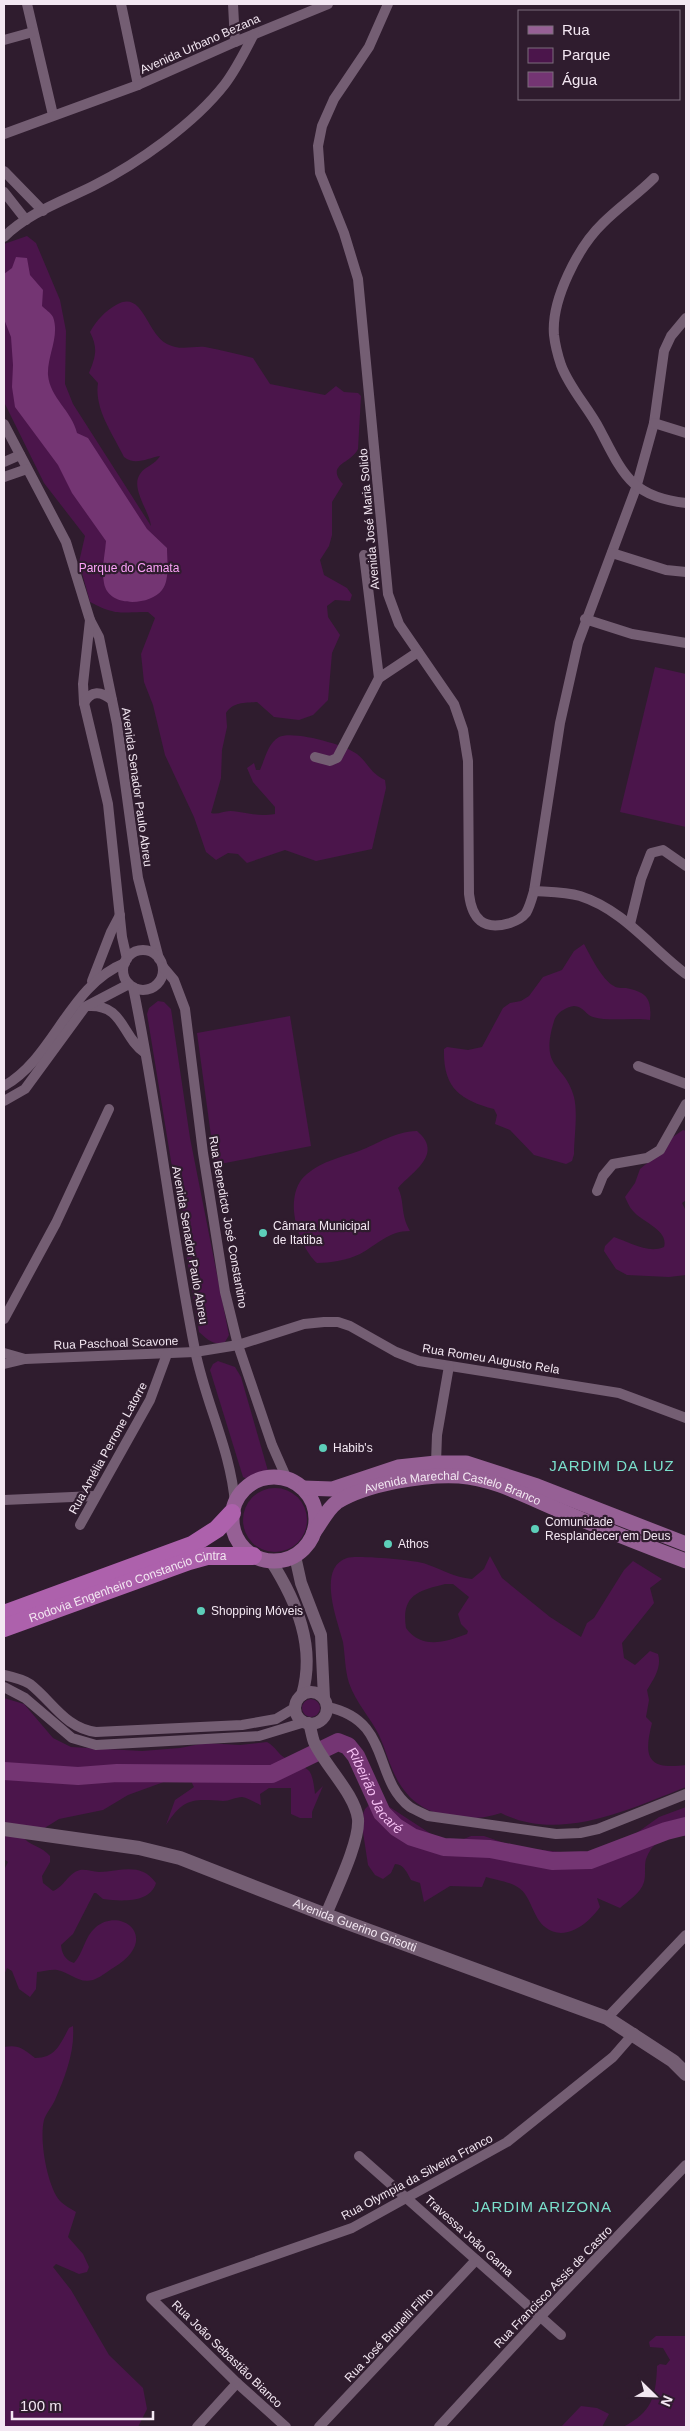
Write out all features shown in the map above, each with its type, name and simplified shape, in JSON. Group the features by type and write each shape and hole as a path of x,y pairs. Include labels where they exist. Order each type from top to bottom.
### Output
{"highway":[{"name":"Rodovia Engenheiro Constancio Cintra","path":"4,1614 192,1544 217,1529 234,1508"},
{"name":"Rodovia Engenheiro Constancio Cintra","path":"4,1628 189,1561 207,1556 253,1556"}],"main road":[{"name":"Avenida Marechal Castelo Branco","path":"302,1488 332,1489 398,1467 452,1462 486,1468 686,1544"},
{"name":"Avenida Marechal Castelo Branco","path":"314,1532 336,1503 372,1487 421,1478 458,1476 479,1480 513,1491 686,1561"},
{"path":"279,1477 288,1479 302,1488 313,1504 316,1523 314,1532 307,1545 295,1556 284,1560 271,1562 253,1556 238,1542 234,1533 234,1508 245,1488 261,1479 279,1477"},
{"name":"Avenida Guerino Grisotti","path":"4,1829 139,1848 180,1858 326,1915 607,2018 634,2033 673,2061 686,2074"}],"street":[{"path":"27,4 53,115"},
{"path":"121,4 138,85"},
{"path":"233,4 235,42"},
{"name":"Avenida Urbano Bezana","path":"4,134 138,85 235,42 328,4"},
{"name":"Avenida José Maria Solido","path":"388,4 369,46 334,99 322,126 318,146 320,173 344,233 358,279 388,594 399,624 454,704 463,730 468,761 467,820 471,910 478,919 488,925 502,925 518,921 526,914 534,891 560,723 585,619 636,488 654,423 664,351 671,336 686,318"},
{"path":"4,40 33,32"},
{"path":"4,237 26,220 95,185 152,150 192,117 225,85 240,62 254,34"},
{"path":"4,171 43,211"},
{"path":"654,178 603,223 584,246 574,263 562,293 556,313 554,335 561,365 571,386 596,423 619,468 636,488 686,503"},
{"path":"4,192 26,220"},
{"path":"654,423 686,432"},
{"name":"Avenida Senador Paulo Abreu","path":"4,424 66,542 90,620 99,636 112,700 138,878 161,963"},
{"path":"4,462 20,455"},
{"path":"4,477 27,469"},
{"path":"612,553 666,570 686,572"},
{"path":"364,555 380,678"},
{"path":"585,619 632,634 686,643"},
{"name":"Avenida Senador Paulo Abreu","path":"90,620 83,684 84,703 108,804 126,961"},
{"path":"315,757 330,761 337,758 380,678 418,652"},
{"path":"84,703 88,695 93,693 99,693 112,700"},
{"path":"630,924 641,879 651,853 663,850 686,866"},
{"path":"534,891 579,896 597,902 630,924 670,962 686,974"},
{"path":"91,984 111,932 120,915"},
{"path":"4,1086 13,1081 33,1060 91,984 110,969 126,961 133,953 145,950 161,963 160,980 153,987 142,990 131,986 124,976 126,961"},
{"name":"Rua Benedicto José Constantino","path":"161,963 174,980 185,1009 204,1162 225,1292 238,1344 272,1445 288,1479"},
{"path":"4,1102 25,1089 85,1007 131,986"},
{"name":"Avenida Senador Paulo Abreu","path":"131,986 145,1053 195,1352 227,1455 234,1483 234,1508"},
{"path":"85,1007 102,1006 111,1010 137,1047 145,1053"},
{"path":"638,1066 686,1084"},
{"path":"597,1191 603,1176 613,1164 647,1158 660,1150 686,1104"},
{"path":"4,1319 56,1223 109,1109"},
{"name":"Rua Romeu Augusto Rela","path":"238,1344 304,1324 338,1322 350,1326 396,1352 418,1361 619,1393 686,1418"},
{"name":"Rua Paschoal Scavone","path":"4,1364 25,1359 195,1352 238,1344"},
{"name":"Rua Paschoal Scavone","path":"4,1353 25,1359"},
{"name":"Rua Amélia Perrone Latorre","path":"80,1525 150,1400 167,1354"},
{"path":"436,1463 437,1435 449,1366"},
{"path":"4,1500 95,1496"},
{"path":"4,1687 25,1698 72,1738 96,1745 259,1736 322,1720 326,1703 321,1635 301,1583 295,1556"},
{"path":"4,1674 29,1684 53,1708 76,1727 96,1732 242,1725 276,1719 296,1707 302,1695 306,1684 308,1649 304,1630 287,1585 271,1562"},
{"path":"302,1695 311,1692 362,1724 372,1735 396,1789 410,1806 428,1816 546,1832 580,1833 598,1829 686,1794"},
{"path":"296,1707 298,1716 307,1723 314,1742 354,1807 358,1819 357,1832 326,1915"},
{"path":"607,2018 686,1935"},
{"name":"Rua Olympia da Silveira Franco","path":"151,2298 352,2228 507,2142 613,2057 634,2033"},
{"name":"Travessa João Gama","path":"359,2156 408,2197 561,2335"},
{"name":"Rua Francisco Assis de Castro","path":"439,2427 540,2316 686,2165"},
{"name":"Rua José Brunelli Filho","path":"320,2427 476,2260"},
{"name":"Rua João Sebastião Bianco","path":"151,2298 237,2383 286,2427"},
{"path":"197,2427 237,2383"}],"green space":[{"path":"27,236 36,243 60,300 66,331 65,384 73,404 151,526 137,486 142,471 160,456 142,461 128,460 124,457 102,412 99,402 98,383 89,373 95,352 90,332 101,317 112,307 125,302 132,303 144,314 160,339 172,346 181,348 205,347 253,358 270,384 325,395 336,386 344,392 358,393 361,396 358,449 355,454 338,468 338,477 343,484 332,502 332,535 329,546 320,560 324,575 347,588 352,595 350,601 335,600 327,606 328,617 340,635 332,653 328,700 313,715 299,720 274,717 257,702 240,704 229,709 226,713 227,727 222,750 221,778 211,813 216,814 230,811 257,815 275,814 275,807 253,782 247,768 254,763 256,770 260,770 269,747 279,737 296,735 307,737 351,750 385,780 386,788 372,849 316,861 285,850 247,863 238,854 228,853 216,860 206,852 194,817 165,755 153,705 144,682 141,654 155,618 148,612 124,613 90,602 79,562 85,536 44,483 4,402 4,244"},
{"path":"655,667 686,674 686,827 620,812"},
{"path":"584,944 597,967 610,983 616,987 639,992 647,998 650,1007 650,1020 593,1017 580,1007 574,1006 562,1011 555,1018 550,1037 551,1058 570,1086 576,1111 574,1154 572,1161 566,1164 534,1155 510,1130 495,1124 497,1115 494,1109 472,1101 456,1090 450,1083 447,1074 444,1062 444,1049 447,1047 468,1050 482,1047 503,1008 510,1003 521,1001 529,996 543,977 562,970 574,951"},
{"path":"158,1001 164,1002 171,1009 190,1138 229,1335 225,1342 221,1343 210,1341 199,1332 147,1014 149,1008"},
{"path":"290,1016 311,1146 215,1165 197,1033"},
{"path":"683,1130 686,1131 686,1200 682,1203 686,1211 686,1275 669,1277 627,1275 616,1269 604,1251 605,1246 614,1237 645,1248 658,1249 664,1247 663,1236 633,1211 625,1197 635,1183 640,1169 651,1160 664,1143"},
{"path":"417,1131 425,1139 428,1147 427,1155 418,1169 398,1188 405,1219 410,1231 395,1233 350,1258 317,1263 303,1244 295,1219 295,1194 299,1183 313,1170 339,1157 359,1151 401,1133"},
{"path":"218,1361 235,1367 241,1377 268,1471 247,1479 243,1477 210,1370 213,1364"},
{"path":"269,1488 281,1488 298,1497 305,1508 307,1520 305,1532 298,1543 281,1552 269,1552 257,1547 248,1538 243,1526 243,1514 248,1502 257,1493"},
{"path":"490,1556 502,1578 550,1617 581,1637 587,1623 594,1618 624,1570 633,1561 662,1579 650,1588 654,1603 622,1643 624,1658 635,1665 650,1651 658,1654 658,1668 647,1690 649,1700 646,1717 652,1723 648,1745 649,1753 651,1759 656,1763 673,1766 686,1765 686,1787 618,1813 570,1824 546,1825 523,1821 501,1813 475,1818 448,1816 435,1813 413,1800 396,1778 379,1735 355,1697 349,1683 343,1642 332,1596 331,1584 333,1573 338,1564 347,1558 353,1557 420,1562 454,1575 472,1579 484,1569","holes":["445,1584 453,1584 469,1597 458,1614 461,1624 468,1631 467,1634 450,1640 434,1642 427,1642 412,1635 406,1628 405,1617 409,1601 419,1592"]},
{"path":"4,1698 24,1704 53,1738 71,1747 142,1751 180,1748 205,1743 240,1745 267,1742 292,1763 310,1771 315,1794 323,1786 312,1812 312,1818 300,1818 291,1814 291,1788 269,1788 260,1794 261,1805 242,1797 225,1801 204,1800 190,1802 178,1810 166,1825 175,1800 194,1787 191,1781 172,1779 128,1795 103,1810 59,1819 43,1829 22,1836 50,1856 50,1862 42,1876 43,1883 53,1891 72,1874 80,1870 99,1872 137,1870 150,1876 156,1883 153,1890 147,1895 133,1900 103,1899 94,1893 73,1934 61,1945 64,1956 74,1963 86,1940 96,1927 106,1922 117,1920 126,1923 133,1929 136,1937 135,1946 127,1957 98,1978 88,1981 57,1970 37,1972 36,1989 30,1997 19,1989 12,1971 7,1968 4,1975 4,1870 8,1862 4,1859"},
{"path":"307,1699 315,1699 320,1704 318,1715 307,1717 302,1712 302,1704"},
{"path":"372,1802 385,1804 431,1834 447,1840 459,1841 471,1836 484,1836 516,1847 579,1854 615,1846 659,1817 686,1807 686,1836 667,1837 652,1847 646,1859 645,1879 640,1890 620,1908 597,1898 600,1907 590,1919 576,1929 560,1933 545,1927 523,1892 516,1886 508,1883 486,1877 482,1887 450,1886 424,1902 420,1883 411,1880 405,1869 398,1864 395,1864 391,1873 383,1879 375,1875 368,1865 361,1819 365,1809"},
{"path":"73,2026 68,2064 55,2100 44,2120 43,2150 55,2194 60,2201 76,2212 68,2237 83,2254 89,2267 87,2272 79,2274 56,2264 53,2267 71,2290 109,2355 143,2388 147,2409 138,2427 4,2427 4,2047 17,2047 35,2058 48,2056 60,2045 69,2028"},
{"path":"656,2336 686,2336 686,2427 623,2427 640,2416 651,2402 657,2366 660,2364 666,2365 670,2360 663,2348 650,2347 649,2342"},
{"path":"581,2406 597,2408 609,2414 602,2427 561,2427"}],"water":[{"name":"Parque do Camata","path":"16,257 27,258 30,275 43,290 42,306 53,317 55,324 48,368 53,391 71,418 77,433 88,438 147,529 167,548 168,570 165,586 156,595 148,599 130,602 113,597 107,591 103,572 106,541 72,493 58,465 15,407 12,387 11,337 4,319 4,274 12,268"}],"waterway":[{"name":"Ribeirão Jacaré","path":"4,1771 78,1776 117,1773 272,1774 338,1742 348,1746 356,1756 382,1813 396,1827 412,1837 444,1847 490,1849 552,1861 590,1860 666,1831 686,1826"}],"place":[{"name":"Câmara Municipal de Itatiba","path":"263,1233"},
{"name":"Habib's","path":"323,1448"},
{"name":"Comunidade Resplandecer em Deus","path":"535,1529"},
{"name":"Athos","path":"388,1544"},
{"name":"Shopping Móveis","path":"201,1611"}],"district":[{"name":"JARDIM DA LUZ","path":"612,1465"},
{"name":"JARDIM ARIZONA","path":"542,2206"}]}
